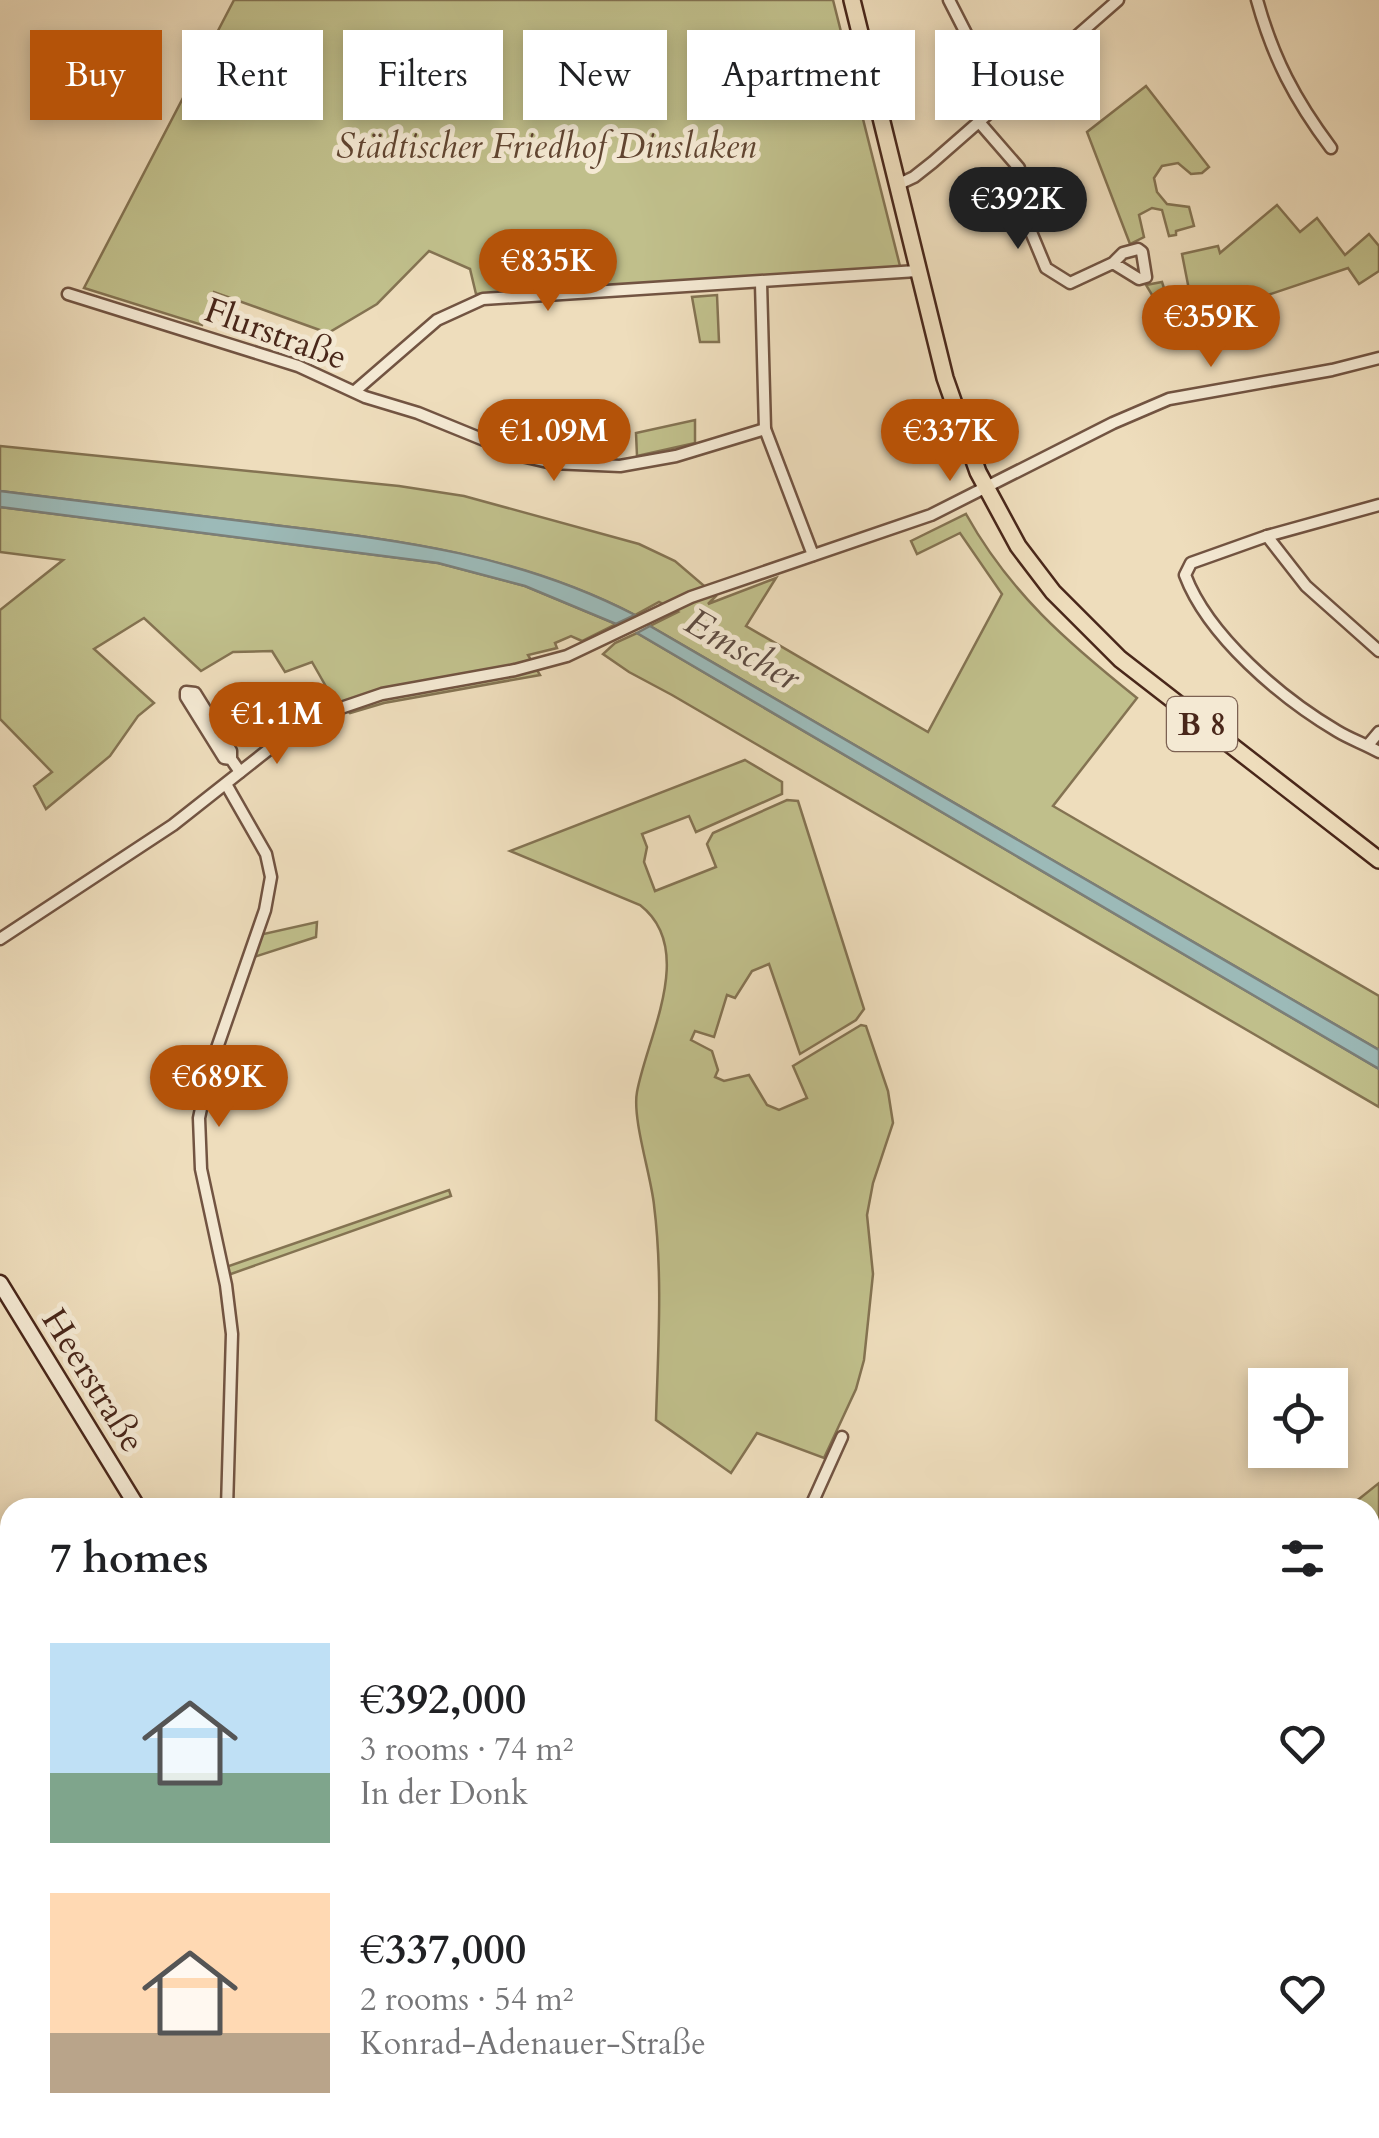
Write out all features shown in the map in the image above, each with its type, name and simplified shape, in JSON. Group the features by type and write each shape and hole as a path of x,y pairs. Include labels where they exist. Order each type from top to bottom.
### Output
{"main road":[{"name":"B 8","path":"852,0 954,410 986,488 1018,546 1054,592 1120,659 1379,860"},
{"name":"Heerstraße","path":"0,1283 132,1498"}],"street":[{"path":"949,0 964,30"},
{"path":"1084,30 1118,0"},
{"path":"1258,0 1270,48 1287,82 1332,148"},
{"path":"897,185 914,177 981,120"},
{"path":"979,122 1019,168 1021,208 1046,268 1070,283 1113,262"},
{"name":"Flurstraße","path":"68,294 298,366 355,391 437,320 483,299 917,271"},
{"path":"761,283 764,429 813,555"},
{"path":"0,939 136,852 304,725 358,702 542,664 600,642 669,607 930,515 1112,423 1170,400 1379,358"},
{"path":"355,391 526,457 571,466 620,466 676,456 764,429"},
{"path":"1379,506 1267,536 1191,564 1185,575 1204,614 1264,677 1333,729 1374,749 1379,732"},
{"path":"1267,536 1306,586 1379,651"},
{"path":"231,759 224,758 186,697 190,690 232,751 231,759 240,772"},
{"path":"226,784 266,854 271,876 265,910 209,1071 199,1118 201,1169 226,1285 232,1334 227,1498"},
{"path":"815,1498 842,1437"}],"green space":[{"name":"Städtischer Friedhof Dinslaken","path":"234,0 833,0 841,30 687,30 687,120 863,120 901,270 476,294 470,269 429,251 377,304 328,333 214,292 202,325 84,288 182,100 182,120 323,120 323,30 218,30"},
{"path":"1146,86 1209,167 1202,173 1191,174 1178,163 1162,166 1154,178 1157,192 1167,204 1189,207 1194,226 1169,236 1162,210 1152,208 1139,215 1144,237 1130,244 1087,132"},
{"path":"1277,205 1300,232 1317,218 1345,255 1369,234 1379,246 1379,271 1359,284 1348,268 1256,299 1247,289 1175,333 1146,285 1162,282 1171,310 1192,305 1182,254 1218,246 1220,253"},
{"path":"717,295 719,342 700,342 692,297"},
{"path":"695,420 695,443 637,456 636,433"},
{"path":"0,446 464,496 639,544 675,561 716,596 708,604 776,578 746,626 928,732 1002,594 960,533 917,554 911,541 966,514 1001,568 1042,615 1137,698 1053,806 1379,996 1379,1050 650,626 678,612 659,602 635,615 545,577 409,544 0,491"},
{"path":"0,507 438,563 525,586 616,624 582,641 571,636 555,643 557,648 528,655 540,675 384,703 350,713 332,697 312,662 285,672 272,651 233,652 201,671 144,618 94,649 154,703 138,716 110,756 46,809 34,786 52,772 0,719 0,610 63,560 0,552"},
{"path":"637,633 1379,1069 1379,1107 603,654 615,643"},
{"path":"745,760 782,782 782,794 696,832 689,816 642,834 647,847 644,862 655,891 716,867 707,844 713,833 787,800 798,801 864,1009 856,1020 800,1054 769,964 752,971 735,998 727,995 714,1037 695,1031 691,1040 712,1051 718,1070 715,1077 724,1081 749,1075 767,1105 779,1110 807,1098 793,1066 861,1025 866,1026 888,1091 893,1123 867,1215 873,1274 864,1360 856,1389 824,1458 757,1433 731,1473 656,1420 657,1232 636,1103 664,994 665,945 657,923 640,905 510,851"},
{"path":"317,922 316,937 251,958 259,935"},
{"path":"449,1190 451,1196 228,1275 226,1267"},
{"path":"1379,1483 1379,1498 1360,1498"}],"water":[{"path":"0,491 409,543 545,577 635,615 616,624 525,586 438,563 0,507"},
{"path":"650,626 1379,1050 1379,1069 637,633"}],"water label":[{"name":"Emscher","path":"743,649"}]}
